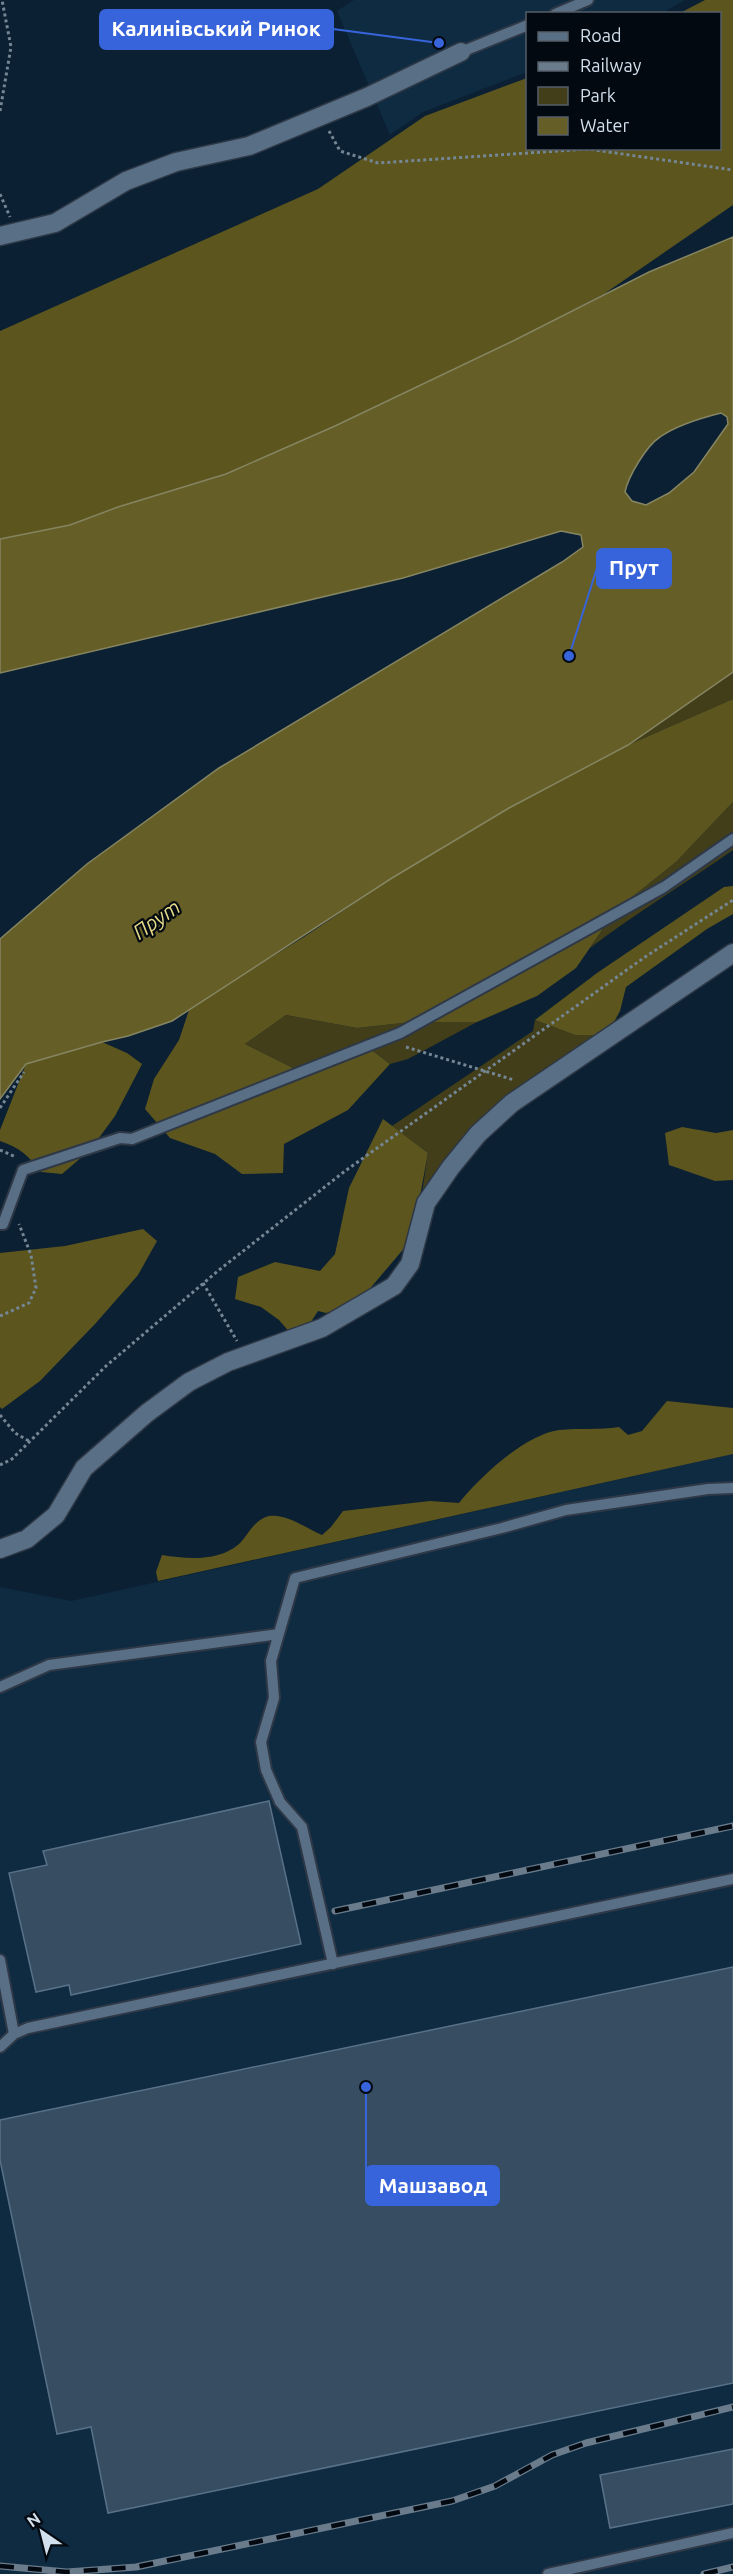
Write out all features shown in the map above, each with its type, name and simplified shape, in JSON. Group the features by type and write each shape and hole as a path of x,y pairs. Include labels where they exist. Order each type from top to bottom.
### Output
{"street":[{"path":"8,234 55,223 126,181 166,166 249,146 321,117 461,52"},
{"path":"0,1549 27,1539 56,1515 84,1468 147,1413 189,1382 246,1356 322,1328 394,1286 410,1264 426,1203 478,1134 512,1103 733,953"}],"lane":[{"path":"560,12 588,0"},
{"path":"461,52 526,26"},
{"path":"0,1224 3,1224 23,1170 120,1138 132,1139 400,1033 664,887 733,839"},
{"path":"333,1964 302,1827 280,1802 266,1770 261,1742 274,1698 271,1660 295,1578 502,1528 566,1510 708,1489 733,1488"},
{"path":"0,1687 49,1665 279,1634"},
{"path":"0,2047 14,2034 28,2028 733,1879"},
{"path":"0,1960 14,2034"},
{"path":"548,2574 733,2533"}],"path":[{"path":"0,111 11,47 2,0"},
{"path":"321,117 340,151 378,163 573,150"},
{"path":"595,150 733,170"},
{"path":"0,194 8,234"},
{"path":"0,1465 12,1459 105,1366 203,1283 345,1171 645,957 733,900"},
{"path":"383,1040 536,1087"},
{"path":"0,1108 24,1072"},
{"path":"0,1150 17,1158 23,1170"},
{"path":"0,1316 29,1303 36,1288 30,1255 18,1221"},
{"path":"203,1283 246,1356"},
{"path":"0,1415 15,1433 29,1442"}],"shaded area":[{"path":"354,0 685,0 665,12 526,12 526,72 423,112 390,135 337,11"},
{"path":"705,0 733,0 733,205 604,294 513,341 335,426 226,474 118,507 70,525 0,539 0,331 318,189 425,116 526,78 526,150 721,150 721,12 682,12"},
{"path":"733,699 733,802 676,862 616,910 576,968 537,996 477,1022 412,1022 357,1028 286,1015 245,1044 299,1071 365,1045 390,1064 348,1110 284,1144 283,1173 242,1174 215,1154 170,1138 145,1109 154,1079 179,1040 190,1007 304,937 392,878 509,808 628,745"},
{"path":"733,886 733,914 707,929 626,987 620,1011 609,1031 599,1038 594,1035 575,1035 535,1020 597,973 724,887"},
{"path":"102,1042 127,1053 142,1064 115,1116 90,1150 62,1174 41,1172 23,1153 0,1141 0,1130 26,1064"},
{"path":"383,1119 428,1153 412,1239 367,1292 342,1308 326,1313 318,1311 305,1331 292,1335 279,1320 261,1307 235,1299 238,1277 275,1262 320,1271 335,1254 349,1188"},
{"path":"682,1127 716,1133 733,1130 733,1180 715,1181 669,1165 665,1133"},
{"path":"143,1229 157,1241 138,1275 40,1381 2,1409 0,1407 0,1253 65,1246"},
{"path":"667,1401 733,1408 733,1454 158,1581 156,1572 162,1555 202,1558 222,1554 239,1544 259,1521 269,1516 290,1519 322,1535 343,1511 430,1501 459,1503 491,1470 518,1448 532,1440 559,1430 619,1427 628,1435 642,1431"},
{"path":"733,1454 733,2574 0,2574 0,1587 71,1601"}],"green space":[{"path":"733,672 733,699 628,745"},
{"path":"733,802 733,850 590,948 616,910 676,862"},
{"path":"286,1015 357,1028 412,1022 477,1022 408,1059 390,1064 365,1045 299,1071 245,1044"},
{"path":"535,1020 575,1035 594,1035 599,1038 422,1193 428,1153 392,1126 533,1031"}],"water":[{"name":"Прут","path":"733,237 733,672 628,745 509,808 392,878 172,1021 128,1036 26,1064 0,1099 0,939 87,864 219,768 562,562 583,547 581,535 561,531 403,578 0,673 0,539 70,525 118,507 226,474 335,426 513,341 649,272","holes":["721,413 727,417 728,424 694,472 669,493 646,505 632,501 625,492 630,478 638,462 655,441 674,429 697,420"]}],"building":[{"path":"269,1801 301,1944 71,1995 69,1985 36,1992 9,1873 47,1865 43,1851"},
{"path":"733,1967 733,2383 108,2513 91,2427 57,2434 0,2160 0,2120"},
{"path":"733,2449 733,2504 610,2528 600,2475"}],"railway":[{"path":"335,1911 733,1826"},
{"path":"0,2566 67,2572 136,2567 452,2501 495,2486 552,2455 586,2443 733,2407"},
{"path":"704,2574 733,2567"}],"place":[{"name":"Калинівський Ринок","path":"439,43"},
{"name":"Прут","path":"569,656"},
{"name":"Машзавод","path":"366,2087"}]}
